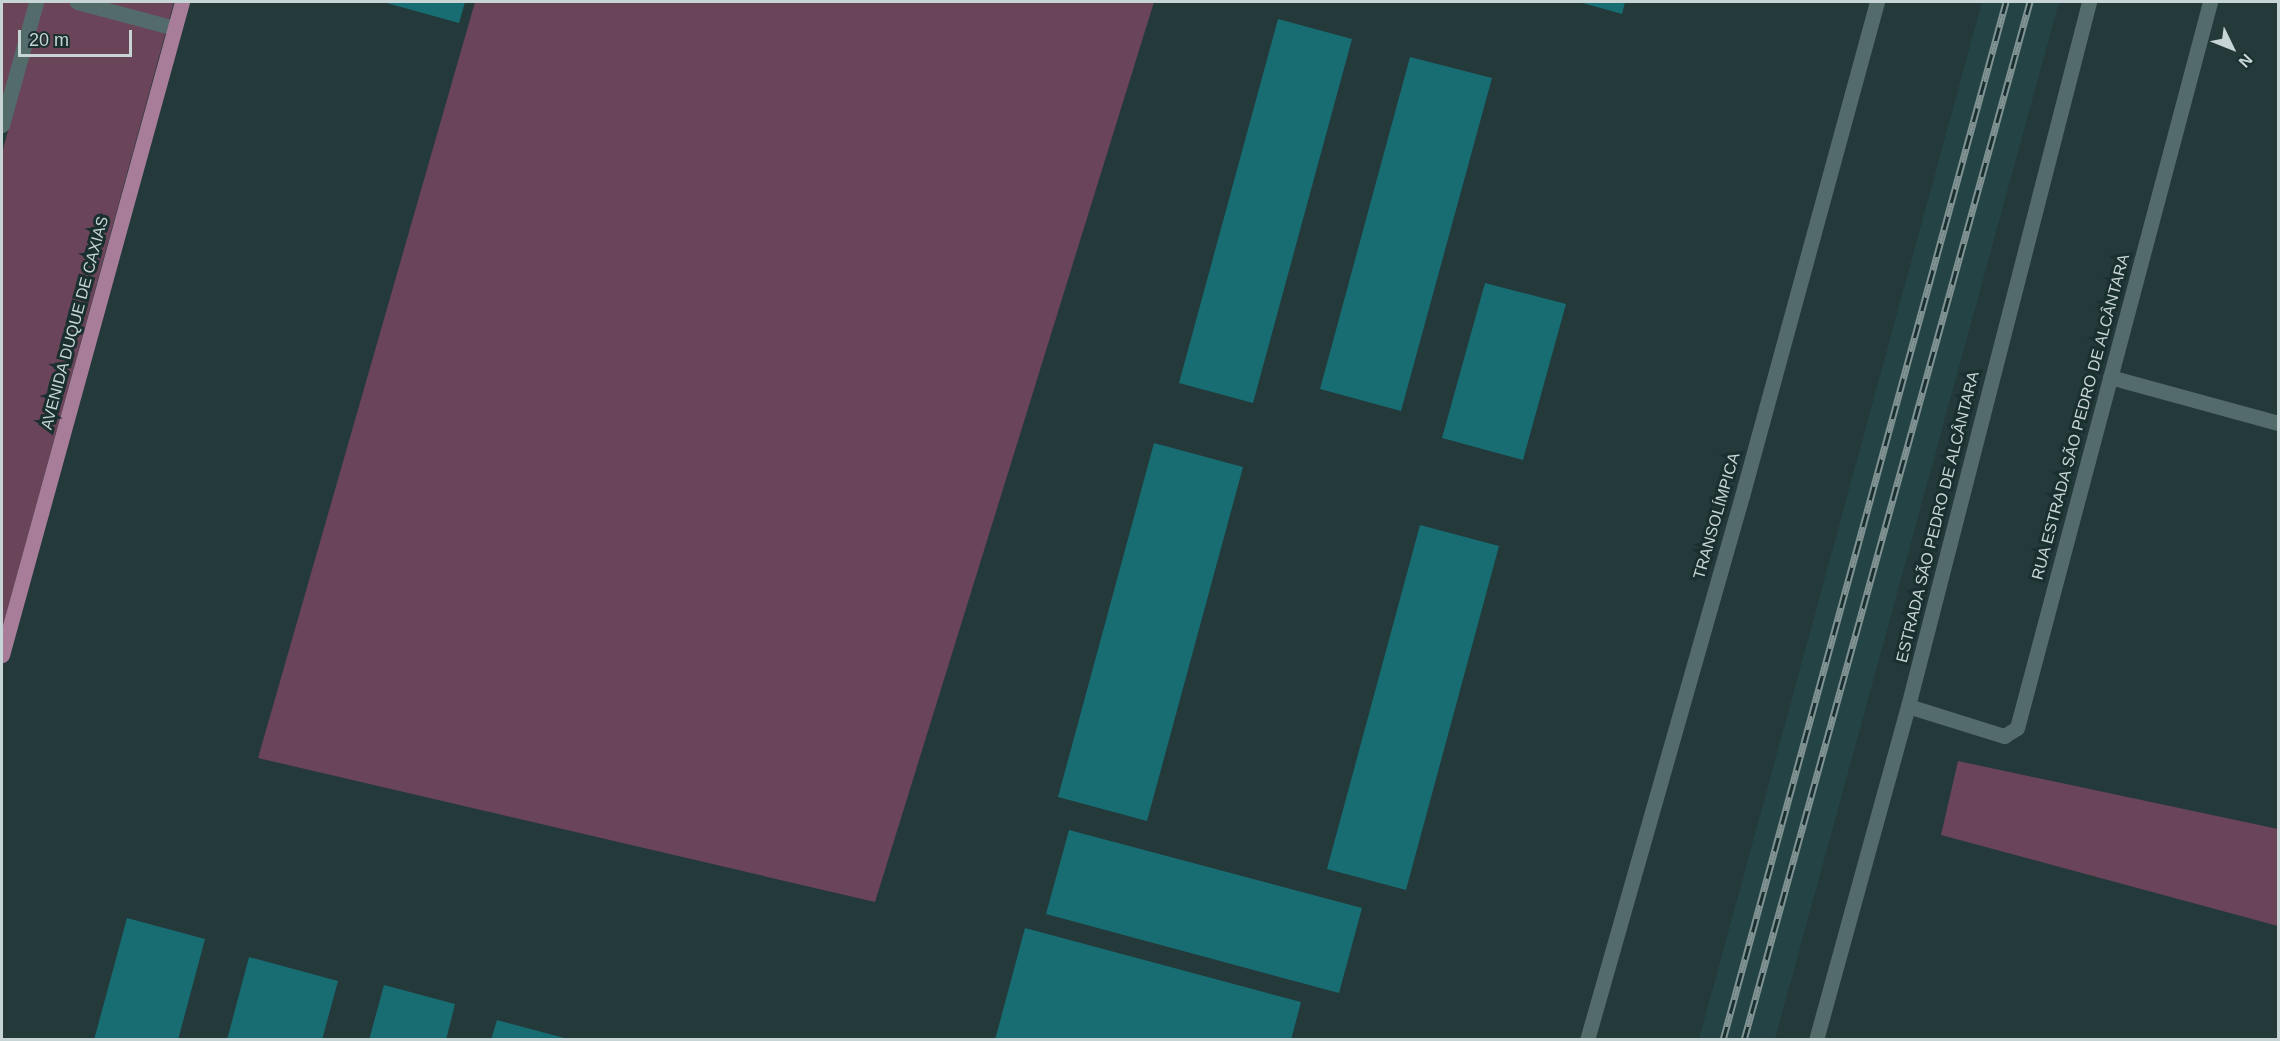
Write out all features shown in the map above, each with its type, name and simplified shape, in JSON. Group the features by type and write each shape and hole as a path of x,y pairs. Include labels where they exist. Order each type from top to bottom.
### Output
{"main road":[{"name":"AVENIDA DUQUE DE CAXIAS","path":"2,655 182,2"}],"street":[{"path":"2,125 36,2"},
{"path":"77,2 175,28"},
{"name":"TRANSOLÍMPICA","path":"1587,1040 1742,496 1877,2"},
{"name":"ESTRADA SÃO PEDRO DE ALCÂNTARA","path":"1816,1040 1908,706 2089,2"},
{"name":"RUA ESTRADA SÃO PEDRO DE ALCÂNTARA","path":"1908,706 2004,736 2017,728 2210,2"},
{"path":"2110,377 2278,423"}],"shaded area":[{"path":"2,2 36,2 2,125"},
{"path":"43,2 174,2 2,630 2,153"},
{"path":"475,2 1154,2 875,902 258,758"},
{"path":"1982,2 2059,2 1775,1039 1699,1039"},
{"path":"1958,761 2278,829 2278,926 1941,835"}],"building":[{"path":"383,2 465,2 459,23"},
{"path":"1579,2 1625,2 1622,14"},
{"path":"1278,19 1352,39 1253,403 1179,383"},
{"path":"1410,57 1492,78 1401,411 1320,389"},
{"path":"1485,283 1566,304 1523,460 1442,438"},
{"path":"1154,443 1243,467 1147,821 1058,797"},
{"path":"1420,525 1499,546 1406,890 1327,869"},
{"path":"1069,830 1362,908 1339,993 1046,914"},
{"path":"127,918 205,939 178,1040 94,1040"},
{"path":"1025,928 1301,1002 1291,1040 995,1040"},
{"path":"249,957 338,981 322,1040 227,1040"},
{"path":"384,985 455,1004 446,1040 369,1040"},
{"path":"497,1020 568,1039 568,1040 491,1040"}],"railway":[{"path":"1723,1040 2006,2"},
{"path":"1744,1040 2030,2"}]}
